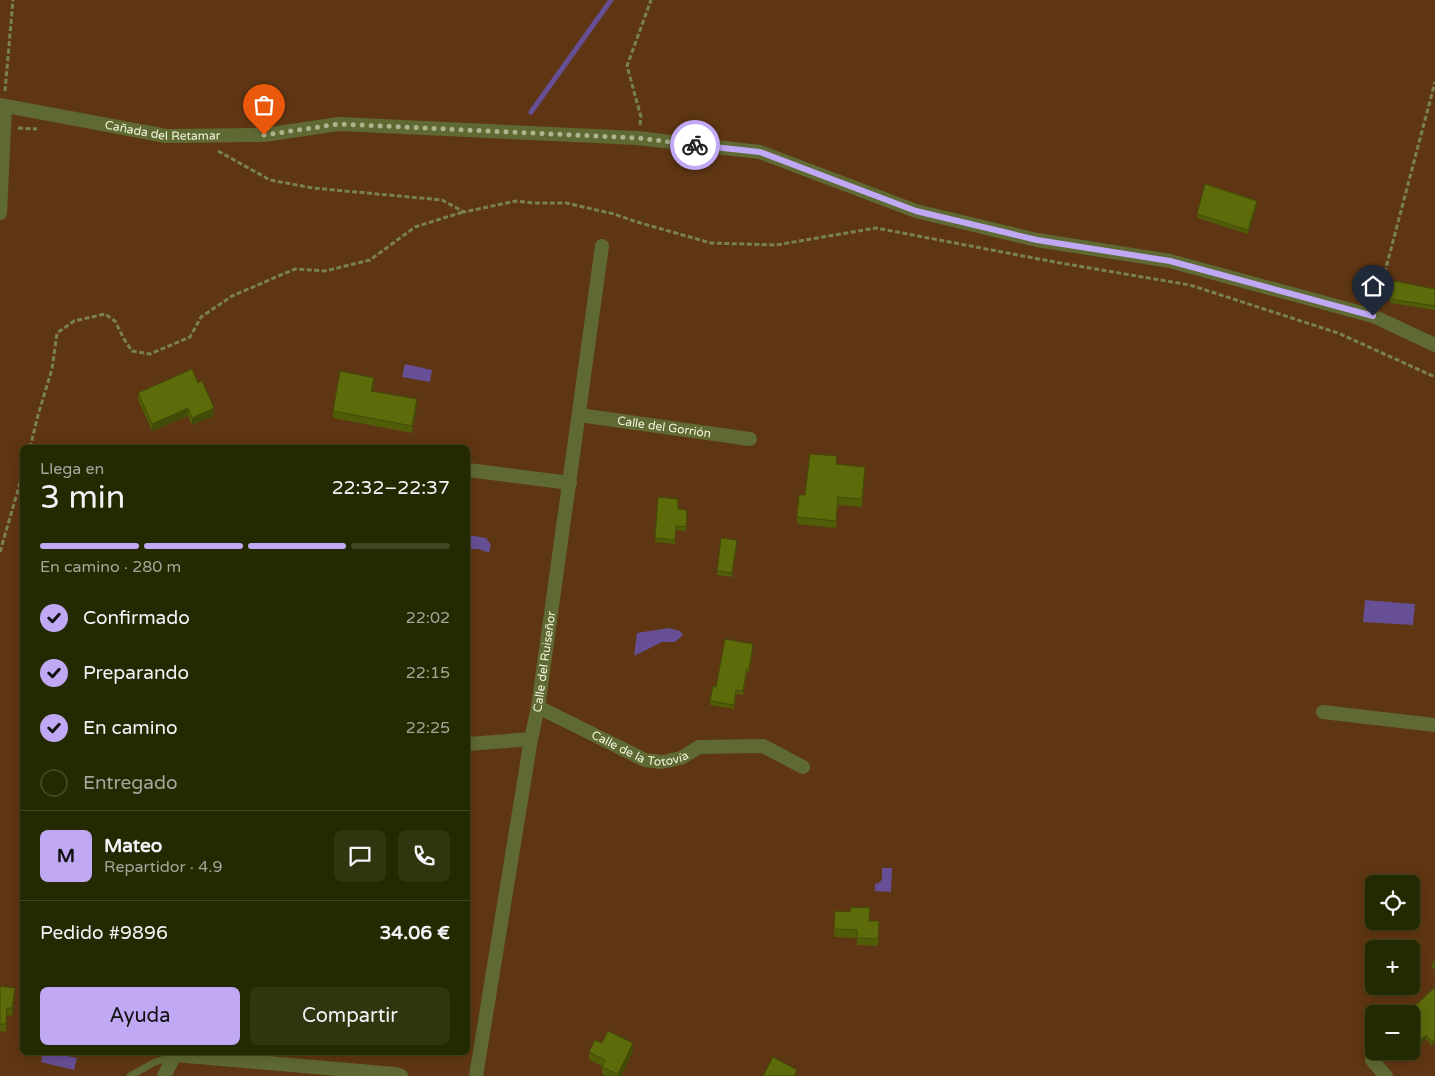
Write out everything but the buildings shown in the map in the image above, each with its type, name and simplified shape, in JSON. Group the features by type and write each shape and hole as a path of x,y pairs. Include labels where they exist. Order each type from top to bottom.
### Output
{"street":[{"path":"0,213 4,127 2,106"},
{"name":"Cañada del Retamar","path":"2,106 166,136 264,135 339,124 638,138 760,152 916,211 1037,240 1170,261 1373,316 1435,345"},
{"name":"Calle del Ruiseñor","path":"476,1076 538,707 602,246"},
{"name":"Calle del Gorrión","path":"578,415 750,439"},
{"path":"470,470 570,483"},
{"name":"Calle de la Totovía","path":"538,707 645,760 662,762 681,758 699,747 762,746 803,767"},
{"path":"1323,712 1435,725"},
{"path":"470,744 531,740"},
{"path":"164,1076 175,1055 401,1076"},
{"path":"1372,1060 1386,1076"}],"lane":[{"path":"130,1076 153,1062 175,1055"}],"path":[{"path":"2,106 13,0"},
{"path":"638,138 641,117 627,66 652,0"},
{"path":"1373,316 1435,82"},
{"path":"4,127 40,129"},
{"path":"217,151 270,180 313,188 442,200 464,212"},
{"path":"31,445 52,369 57,333 74,322 105,314 115,321 132,351 150,354 190,337 201,317 232,296 295,269 325,271 370,260 415,227 464,212 516,201 533,203 566,202 614,214 711,243 776,245 876,228 1060,263 1190,285 1338,334 1435,377"},
{"path":"0,552 20,483"}],"shaded area":[{"path":"0,0 1435,0 1435,1076 0,1076"},
{"path":"405,364 432,370 430,382 402,377"},
{"path":"470,535 486,538 491,545 489,553 479,549 470,549"},
{"path":"1365,600 1415,604 1413,625 1363,622"},
{"path":"669,628 680,631 683,635 675,642 662,642 634,656 637,633"},
{"path":"882,868 892,868 891,892 875,891 875,884 882,879"},
{"path":"43,1055 62,1055 77,1058 74,1070 41,1062"}],"waterway":[{"path":"531,112 611,0"}],"way so far":[{"path":"264,135 339,124 638,138 695,145"}],"route":[{"path":"695,145 760,152 916,211 1037,240 1170,261 1373,316"}]}
